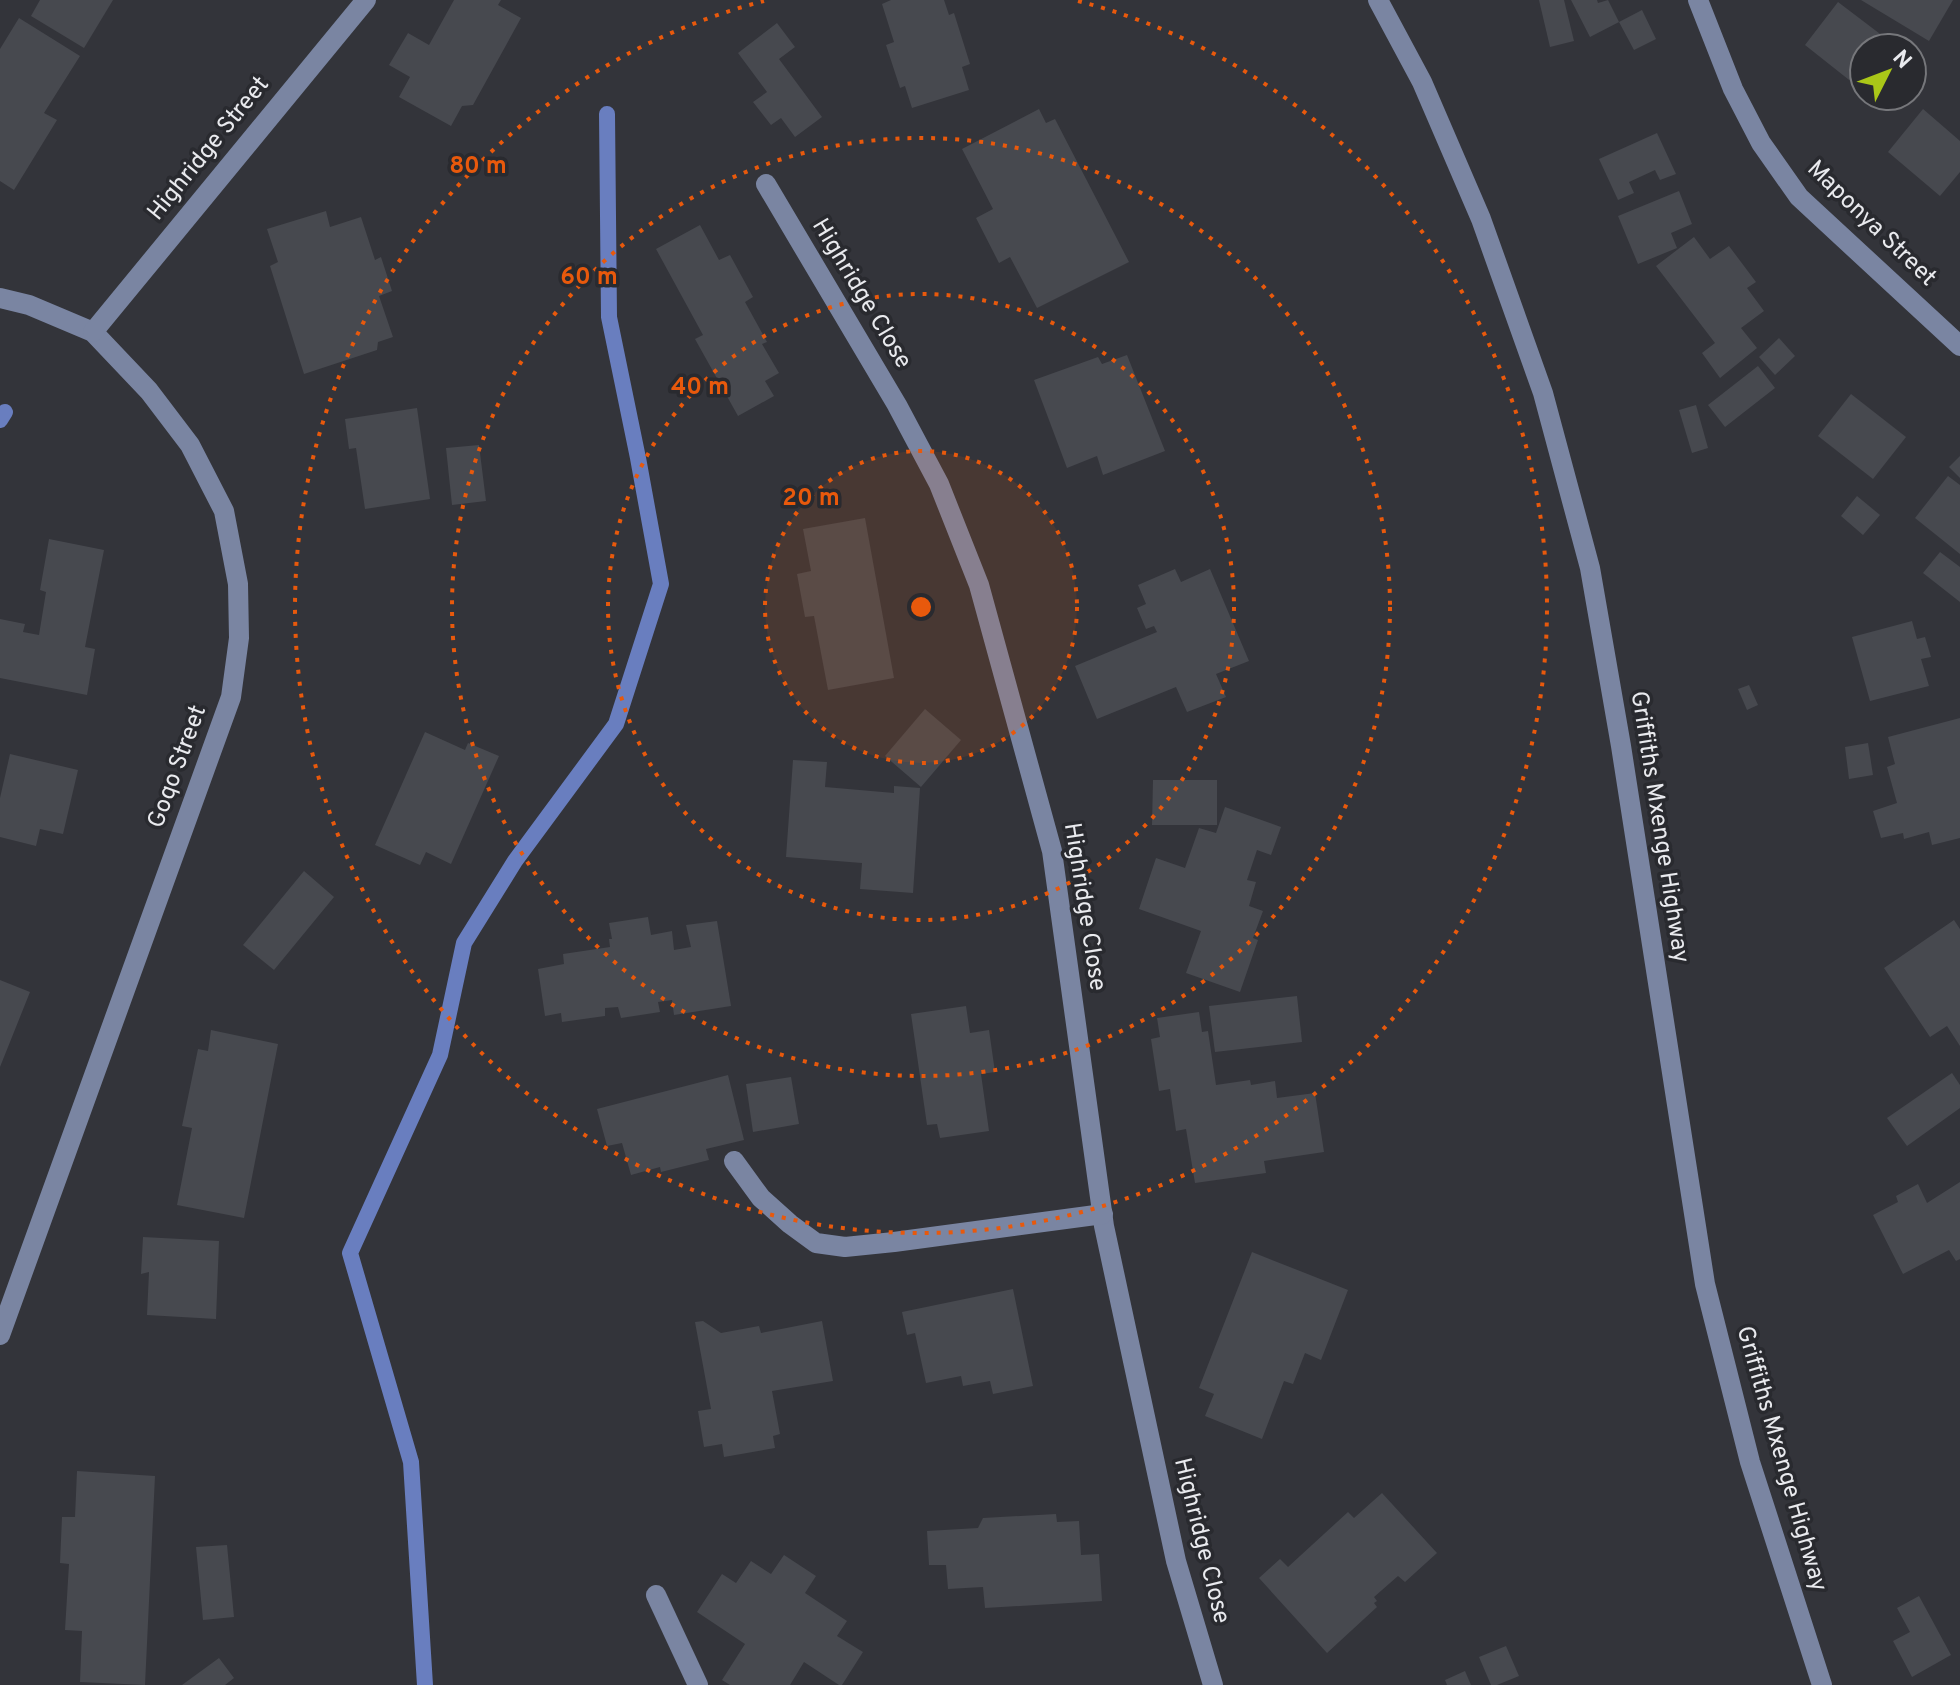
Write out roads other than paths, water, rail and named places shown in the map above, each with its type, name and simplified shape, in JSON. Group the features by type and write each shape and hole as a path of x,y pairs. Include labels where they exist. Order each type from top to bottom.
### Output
{"street":[{"name":"Highridge Street","path":"93,332 366,0"},
{"name":"Griffiths Mxenge Highway","path":"1378,0 1422,82 1481,219 1543,393 1590,568 1705,1284 1750,1462 1822,1684"},
{"name":"Maponya Street","path":"1698,0 1733,89 1761,143 1799,197 1960,346"},
{"name":"Highridge Close","path":"766,184 897,405 939,484 979,585 1052,851 1103,1214 1176,1561 1213,1685"},
{"name":"Goqo Street","path":"0,298 29,305 93,332 149,391 190,445 224,511 238,584 239,638 231,697 0,1335"},
{"path":"734,1161 761,1198 816,1243 845,1247 1103,1214"},
{"path":"656,1595 698,1685"}],"waterway":[{"path":"425,1685 411,1462 350,1253 440,1055 464,943 515,861 616,724 661,584 609,317 607,114"},
{"path":"0,420 5,412"}]}
